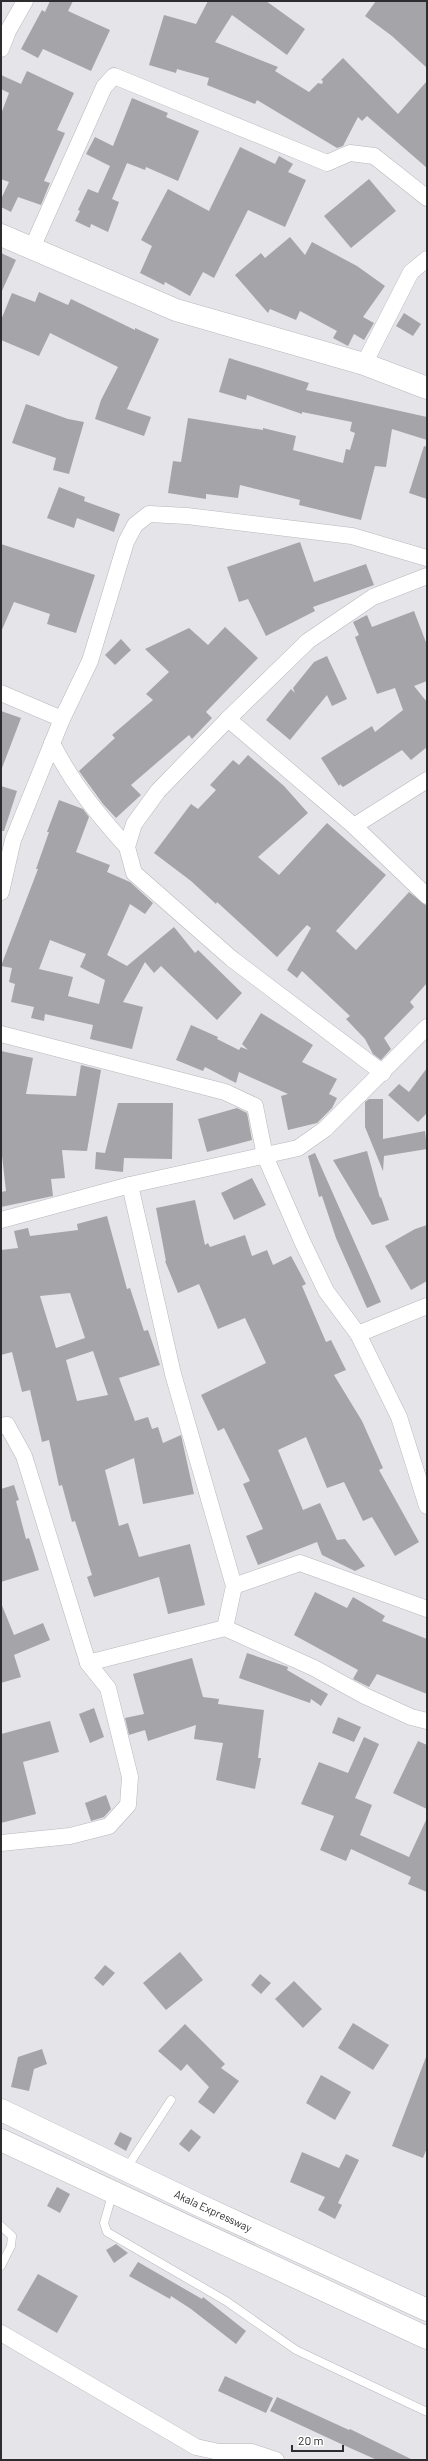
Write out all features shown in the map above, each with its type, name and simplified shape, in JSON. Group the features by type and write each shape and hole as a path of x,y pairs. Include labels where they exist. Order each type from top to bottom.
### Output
{"main road":[{"path":"1,235 176,310 364,364 427,388"},
{"name":"Akala Expressway","path":"1,2110 427,2310"},
{"path":"1,2140 427,2338"}],"street":[{"path":"1,49 4,29 25,1"},
{"path":"32,248 104,87 114,76 327,163 350,153 374,156 427,198"},
{"path":"364,364 411,272 427,260"},
{"path":"1,892 13,840 62,719 90,661 126,542 135,525 149,514 187,516 352,536 427,558"},
{"path":"127,847 134,824 158,791 228,719 308,641 373,597 427,576"},
{"path":"1,693 62,719"},
{"path":"228,719 354,826 427,896"},
{"path":"52,743 72,781 90,806 127,847 134,873 232,959 382,1073"},
{"path":"354,826 427,780"},
{"path":"1,1220 130,1185 298,1148 320,1133 427,1027"},
{"path":"1,1034 225,1092 255,1106 265,1156 326,1292 358,1334 399,1417 427,1506"},
{"path":"130,1185 173,1374 234,1586 225,1628"},
{"path":"358,1334 427,1306"},
{"path":"1,1426 7,1425 24,1456 88,1663 108,1688 130,1777 128,1805 109,1826 70,1836 1,1843"},
{"path":"234,1586 300,1563 427,1609"},
{"path":"88,1663 225,1628 314,1668 365,1696 411,1717 427,1721"},
{"path":"1,2333 196,2447 217,2456 252,2452 276,2460"}],"lane":[{"path":"126,2170 171,2100"},
{"path":"113,2192 104,2222 107,2232 220,2297 296,2350 427,2412"},
{"path":"1,2226 6,2228 12,2236 11,2246 1,2266"}],"building":[{"path":"50,1 73,1 68,11 110,30 91,71 43,49 38,58 21,49 42,10 45,12"},
{"path":"208,1 266,1 305,29 287,55 232,15 215,42 278,67 275,71 309,92 318,83 322,84 323,81 321,80 343,58 398,114 427,81 427,168 367,116 362,121 358,117 343,146 337,148 257,100 255,104 207,85 209,78 177,69 176,73 149,65 164,15 196,24"},
{"path":"376,1 427,1 427,68 392,36 365,16"},
{"path":"27,71 74,93 57,130 65,133 44,181 50,183 41,205 18,197 11,212 1,207 1,199 9,182 1,179 1,114 9,93 1,89 1,75 21,84"},
{"path":"132,98 168,113 166,117 199,131 178,181 146,167 145,170 127,163 112,199 119,202 108,232 91,224 90,228 75,221 80,211 78,210 88,189 98,193 110,166 86,154 95,137 113,146"},
{"path":"240,147 275,164 279,156 293,164 288,172 306,180 285,227 248,210 214,278 203,272 190,296 165,282 164,285 140,273 152,246 141,240 168,189 209,211"},
{"path":"369,179 396,211 351,248 324,216"},
{"path":"290,237 305,255 312,242 357,266 385,286 363,317 374,323 364,340 354,334 348,346 333,338 337,331 300,311 296,320 270,309 268,313 235,275 261,253 265,258"},
{"path":"1,253 16,260 1,293"},
{"path":"39,292 68,305 71,299 135,330 135,328 159,339 127,409 151,417 144,436 95,419 101,400 118,367 50,333 39,356 1,340 1,320 12,293 35,302"},
{"path":"404,313 421,324 413,336 396,326"},
{"path":"229,358 309,383 306,390 427,417 427,440 392,429 386,467 375,466 361,520 299,505 300,500 240,485 238,498 206,494 206,499 168,493 173,461 181,462 188,418 263,430 263,428 296,436 293,450 343,463 346,449 350,450 355,433 350,431 352,422 302,412 302,414 247,395 246,400 219,392"},
{"path":"26,404 68,419 84,422 69,474 53,470 56,458 12,443"},
{"path":"424,446 427,447 427,499 409,493"},
{"path":"59,487 85,497 84,501 120,514 114,532 77,518 74,528 47,518"},
{"path":"300,542 314,582 366,564 374,585 313,607 315,611 266,636 248,599 239,602 227,567"},
{"path":"1,544 95,575 76,633 47,624 50,614 14,602 1,632"},
{"path":"414,611 427,645 427,681 414,686 427,702 427,747 411,760 402,750 343,787 340,784 339,786 321,758 372,726 375,732 403,710 395,688 377,694 355,637 359,635 353,622 367,615 372,627"},
{"path":"225,627 258,658 206,712 212,718 192,739 189,735 131,785 141,795 116,818 103,804 79,771 115,738 112,735 153,700 146,694 169,672 145,649 189,628 208,645"},
{"path":"121,639 131,650 115,665 105,655"},
{"path":"327,656 347,699 332,706 327,695 290,740 266,720 291,689 295,693 293,688 314,662"},
{"path":"1,711 21,718 2,768 1,767"},
{"path":"248,755 284,786 308,813 258,857 279,875 327,823 386,875 336,931 356,950 409,892 427,906 427,983 410,1002 414,1007 384,1038 391,1049 381,1060 373,1054 365,1039 346,1019 350,1016 302,971 297,978 287,970 311,928 307,925 277,957 217,902 216,904 191,881 154,853 191,804 198,809 216,790 210,785 233,760 239,765"},
{"path":"1,786 17,791 4,831 1,831"},
{"path":"59,800 83,809 89,817 76,852 110,865 107,872 130,882 153,903 145,914 130,904 107,955 127,966 174,927 195,953 198,950 242,993 217,1020 161,966 154,973 145,962 123,1002 143,1007 132,1049 90,1039 93,1025 45,1014 44,1021 31,1018 34,1007 11,1002 15,984 9,982 12,968 1,966 38,869 36,869 49,832 47,832","holes":["50,940 86,954 80,967 105,980 99,1004 68,996 73,977 39,969"]},
{"path":"261,1013 313,1045 302,1062 337,1079 329,1094 337,1098 332,1108 317,1123 288,1130 281,1096 288,1094 239,1072 236,1083 205,1067 203,1071 176,1060 191,1025 218,1037 217,1039 239,1050 241,1047 248,1050 242,1044"},
{"path":"1,1051 33,1058 26,1094 76,1096 81,1065 101,1070 87,1151 62,1150 65,1178 51,1179 53,1196 1,1207 1,1192 6,1191 1,1147"},
{"path":"427,1068 427,1113 418,1122 388,1095 399,1084 409,1092"},
{"path":"369,1099 383,1099 383,1139 425,1131 427,1149 384,1156 383,1171 365,1127 365,1102"},
{"path":"118,1103 173,1103 172,1159 124,1158 123,1172 95,1169 96,1152 105,1153"},
{"path":"237,1108 247,1113 252,1140 207,1152 198,1119"},
{"path":"367,1151 380,1198 381,1197 389,1220 372,1225 333,1160"},
{"path":"315,1153 381,1302 367,1308 336,1238 322,1196 319,1197 308,1156"},
{"path":"252,1178 266,1205 234,1220 221,1193"},
{"path":"195,1200 205,1245 208,1243 210,1247 245,1235 252,1256 267,1250 273,1265 291,1256 306,1284 302,1286 326,1342 331,1340 346,1370 334,1375 362,1421 383,1468 379,1470 419,1542 395,1556 372,1517 363,1521 344,1482 327,1488 306,1437 278,1450 303,1510 320,1503 337,1540 345,1539 365,1566 355,1571 322,1555 317,1542 258,1565 246,1536 263,1529 243,1484 250,1481 224,1428 218,1431 201,1395 266,1363 245,1318 218,1329 199,1284 178,1293 165,1261 156,1208"},
{"path":"107,1216 127,1289 130,1288 144,1331 148,1330 160,1365 119,1378 135,1421 148,1417 152,1429 158,1427 163,1443 181,1435 194,1494 143,1504 134,1458 105,1470 119,1526 128,1523 139,1557 190,1544 205,1605 168,1614 159,1577 94,1597 87,1577 92,1575 75,1521 72,1522 62,1485 59,1486 49,1440 42,1442 30,1390 22,1392 12,1352 1,1355 1,1250 18,1248 14,1231 28,1228 30,1236 78,1230 77,1224","holes":["70,1293 85,1338 56,1348 40,1296","93,1351 108,1395 77,1401 66,1360"]},
{"path":"427,1225 427,1281 411,1290 385,1246 415,1229"},
{"path":"14,1485 19,1500 16,1501 26,1539 29,1538 39,1570 1,1582 1,1489"},
{"path":"315,1592 347,1608 353,1597 385,1616 382,1621 427,1639 427,1694 377,1674 369,1687 353,1679 358,1670 294,1635"},
{"path":"1,1603 14,1635 43,1623 50,1640 14,1655 21,1677 1,1683"},
{"path":"247,1653 288,1667 287,1670 328,1694 321,1706 311,1699 310,1703 239,1678"},
{"path":"192,1658 203,1697 219,1699 218,1704 264,1710 258,1758 261,1758 255,1789 216,1780 223,1743 194,1739 196,1725 148,1741 145,1730 129,1735 125,1718 144,1714 133,1674"},
{"path":"94,1708 104,1737 90,1743 79,1714"},
{"path":"338,1717 361,1727 354,1742 332,1733"},
{"path":"50,1721 59,1752 23,1762 36,1814 1,1823 1,1734"},
{"path":"364,1737 379,1744 355,1798 372,1805 360,1835 409,1857 427,1818 427,1892 408,1884 411,1877 351,1849 346,1861 320,1850 334,1816 301,1804 319,1762 348,1773"},
{"path":"418,1741 427,1745 427,1809 393,1793"},
{"path":"106,1795 111,1809 104,1817 91,1821 85,1803"},
{"path":"180,1952 203,1980 166,2010 143,1983"},
{"path":"105,1965 115,1973 103,1986 94,1978"},
{"path":"260,1974 271,1983 261,1994 251,1985"},
{"path":"294,1981 322,2009 303,2028 275,1999"},
{"path":"353,2023 389,2045 373,2070 338,2048"},
{"path":"185,2024 225,2064 221,2068 239,2081 214,2114 198,2102 209,2087 187,2064 181,2071 158,2051"},
{"path":"42,2049 47,2064 34,2069 29,2091 11,2087 18,2057"},
{"path":"426,2057 427,2148 423,2158 392,2146"},
{"path":"321,2075 351,2092 335,2120 306,2103"},
{"path":"191,2129 201,2137 189,2152 179,2144"},
{"path":"120,2132 132,2138 126,2151 114,2144"},
{"path":"302,2152 339,2168 346,2154 359,2160 338,2203 342,2205 335,2219 318,2210 325,2197 290,2182"},
{"path":"57,2187 70,2194 60,2213 47,2206"},
{"path":"116,2244 128,2253 114,2263 106,2250"},
{"path":"138,2262 202,2299 203,2297 246,2331 236,2344 191,2309 171,2296 170,2299 129,2276"},
{"path":"38,2274 78,2296 57,2333 17,2310"},
{"path":"225,2376 273,2398 266,2413 218,2391"},
{"path":"277,2397 349,2430 350,2429 413,2460 377,2460 339,2443 270,2411"}]}
